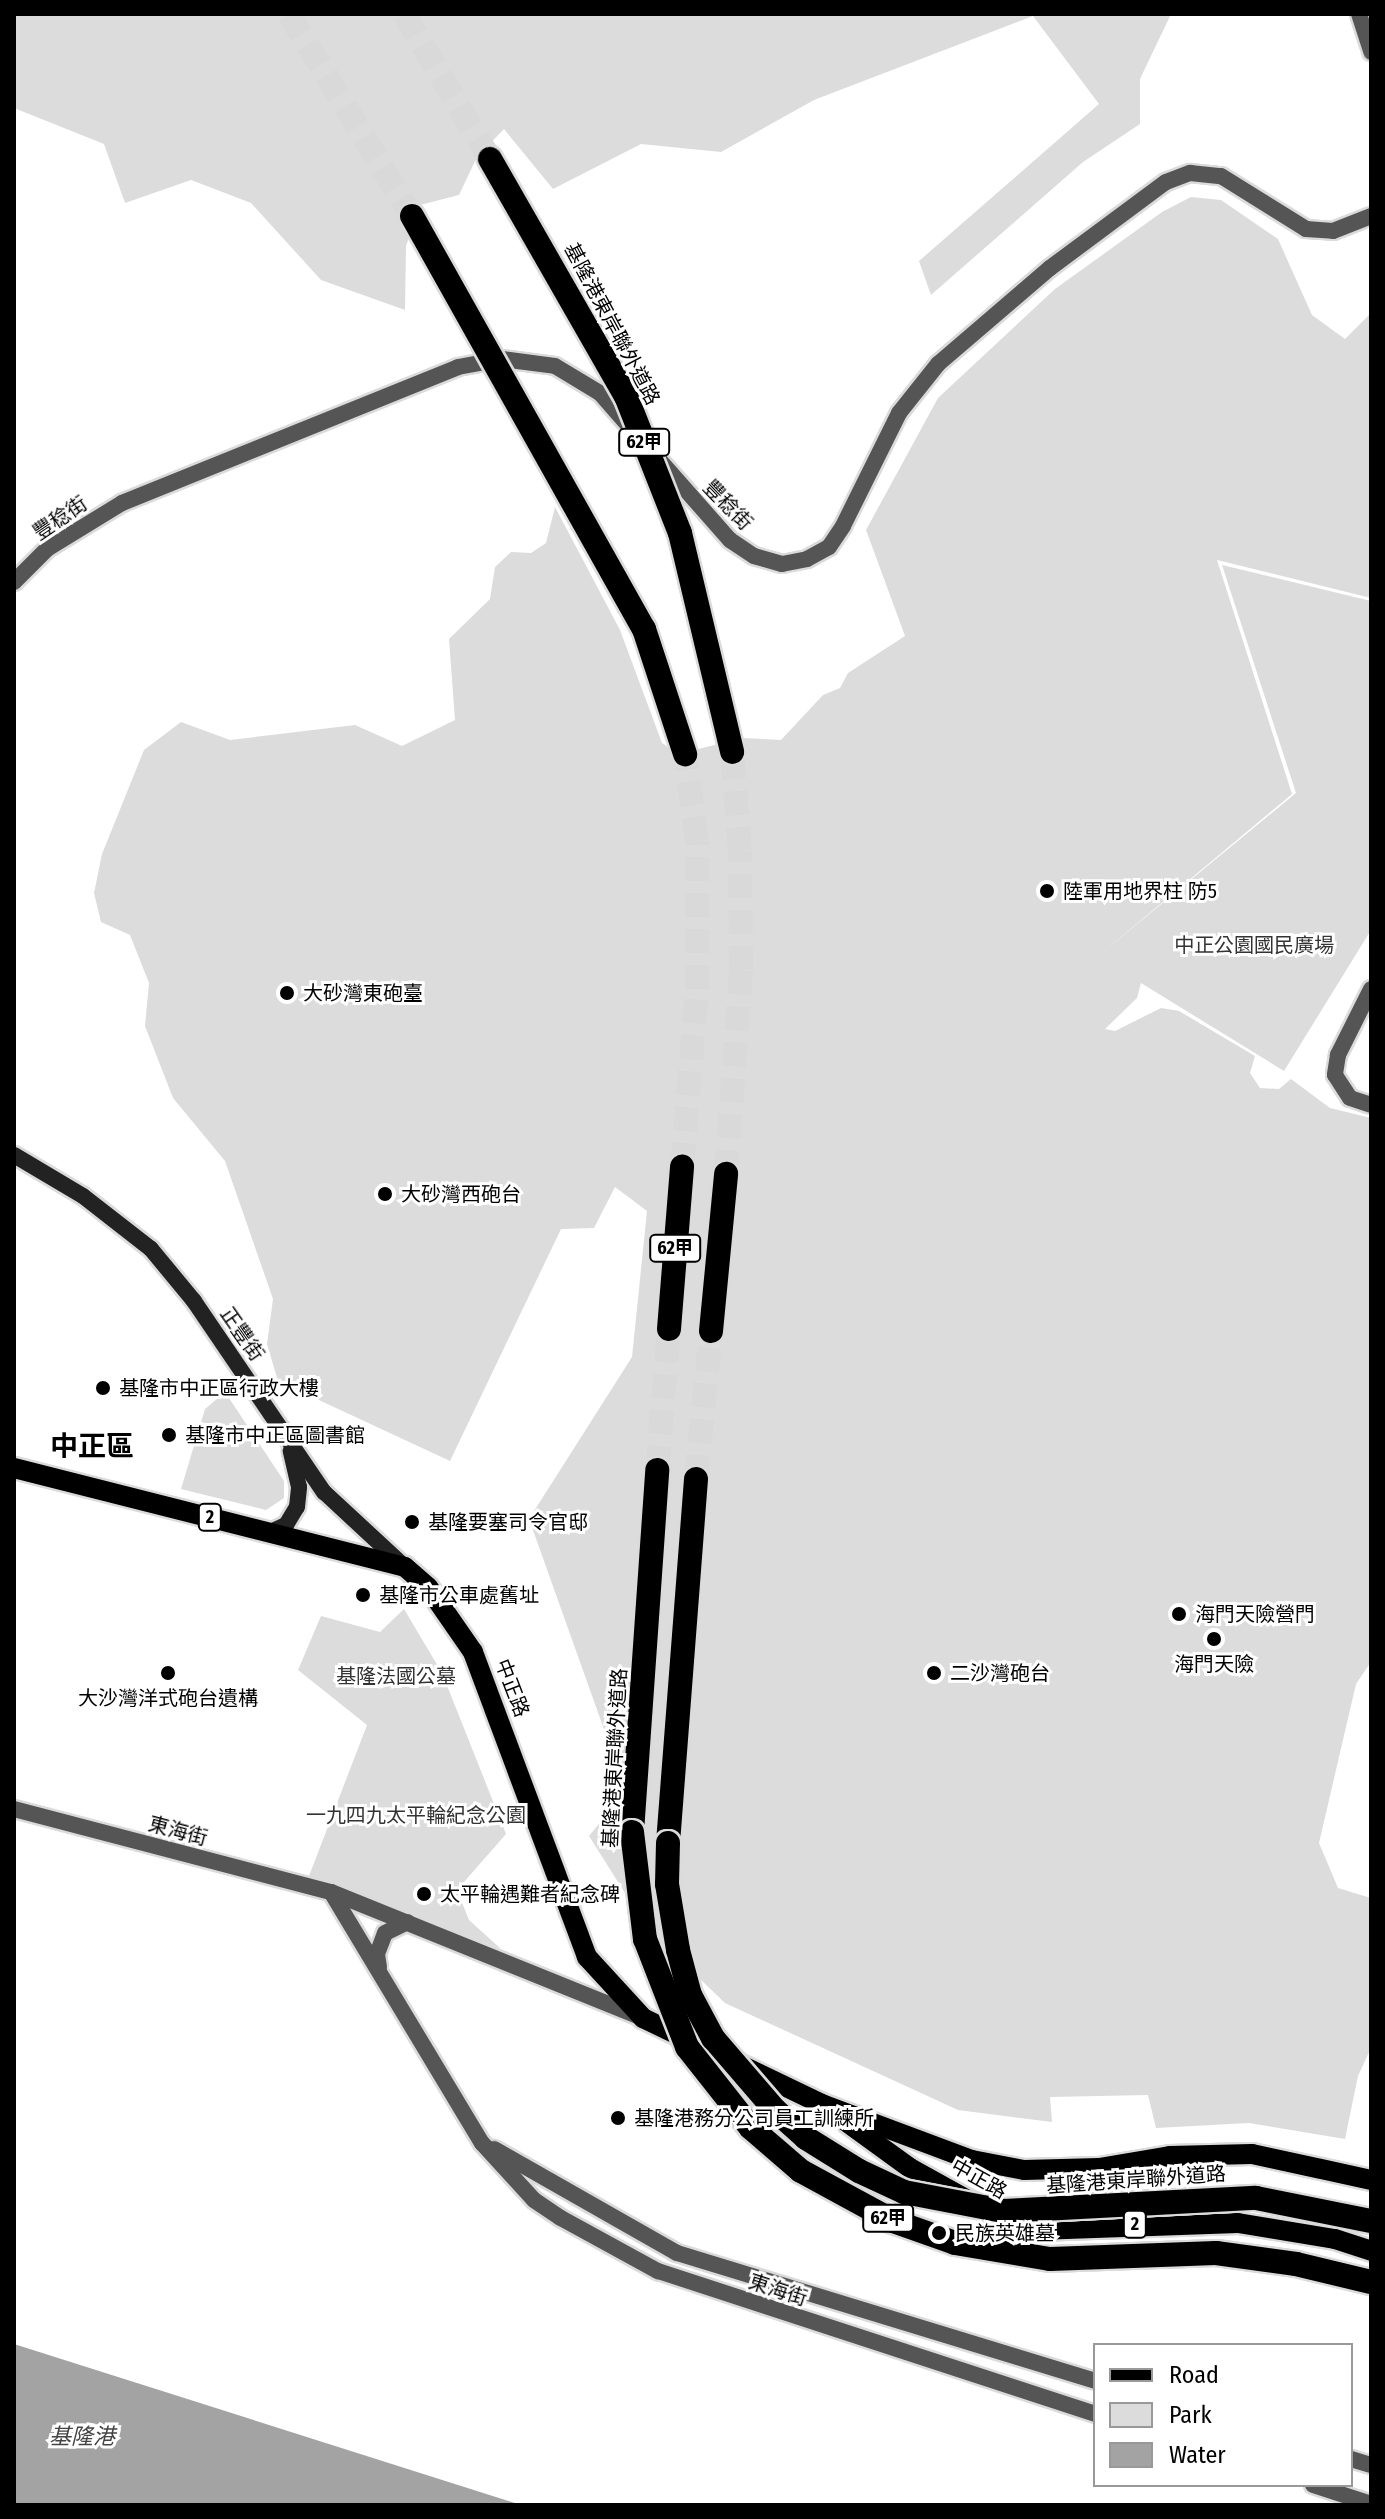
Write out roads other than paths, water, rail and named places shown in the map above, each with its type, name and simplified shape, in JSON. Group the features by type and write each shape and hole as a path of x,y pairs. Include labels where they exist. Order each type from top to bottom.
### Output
{"highway":[{"name":"基隆港東岸聯外道路","path":"490,159 626,396 680,533 732,752"},
{"path":"412,216 644,629 685,754"},
{"name":"62甲","path":"669,1329 682,1167"},
{"name":"62甲","path":"711,1331 726,1174"},
{"name":"基隆港東岸聯外道路","path":"657,1470 632,1832 645,1939 687,2047 751,2128 801,2171 893,2221 955,2243 1050,2259 1216,2253 1296,2264 1371,2282"},
{"name":"基隆港東岸聯外道路","path":"696,1479 667,1884 678,1950 690,1995 713,2038 775,2110 859,2171 904,2192 1004,2211 1244,2197 1371,2221"}],"main road":[{"name":"2","path":"14,1468 405,1567"},
{"name":"中正路","path":"405,1567 428,1587 473,1652 587,1957 643,2018 822,2104 972,2160 1024,2170 1099,2168 1170,2156 1252,2154 1371,2180"},
{"name":"中正路","path":"822,2104 910,2168 1011,2224 1038,2230 1238,2223 1335,2239 1371,2251"}],"street":[{"path":"1359,14 1371,52"},
{"name":"豐稔街","path":"14,582 47,549 122,503 458,367 502,359 529,359 581,379 730,540 754,556 782,564 807,559 829,547 843,526 899,413 938,364 1040,276 1166,182 1190,173 1221,176 1306,229 1333,231 1371,216"},
{"path":"1371,989 1338,1055 1335,1075 1350,1098 1371,1105"},
{"name":"正豐街","path":"14,1155 83,1196 151,1249 194,1301 324,1492 405,1567"},
{"path":"268,1533 286,1525 297,1507 299,1487 289,1442"},
{"name":"東海街","path":"14,1809 331,1892 643,2018"},
{"name":"東海街","path":"331,1892 379,1967 482,2143 534,2200 658,2271 1093,2413"},
{"path":"379,1967 380,1941 395,1925 408,1922"},
{"name":"東海街","path":"482,2143 677,2253 1093,2380"},
{"path":"1319,2487 1371,2504"}],"water":[{"name":"基隆港","path":"14,2344 521,2505 14,2505"}],"tunnel":[{"path":"289,14 412,216"},
{"path":"404,14 490,159"},
{"path":"726,1174 741,970 740,851 732,752"},
{"path":"682,1167 697,989 697,841 685,754"},
{"path":"657,1470 669,1329"},
{"path":"696,1479 711,1331"}],"place":[{"name":"陸軍用地界柱 防5","path":"1047,891"},
{"name":"大砂灣東砲臺","path":"287,993"},
{"name":"大砂灣西砲台","path":"385,1194"},
{"name":"基隆市中正區行政大樓","path":"103,1388"},
{"name":"基隆市中正區圖書館","path":"169,1435"},
{"name":"基隆要塞司令官邸","path":"412,1522"},
{"name":"基隆市公車處舊址","path":"363,1595"},
{"name":"海門天險營門","path":"1179,1614"},
{"name":"海門天險","path":"1214,1639"},
{"name":"大沙灣洋式砲台遺構","path":"168,1673"},
{"name":"二沙灣砲台","path":"934,1673"},
{"name":"太平輪遇難者紀念碑","path":"424,1894"},
{"name":"基隆港務分公司員工訓練所","path":"618,2118"},
{"name":"民族英雄墓","path":"939,2233"}],"district":[{"name":"中正區","path":"92,1447"}],"park label":[{"name":"中正公園國民廣場","path":"1254,945"},
{"name":"基隆法國公墓","path":"396,1676"},
{"name":"一九四九太平輪紀念公園","path":"416,1815"}]}
